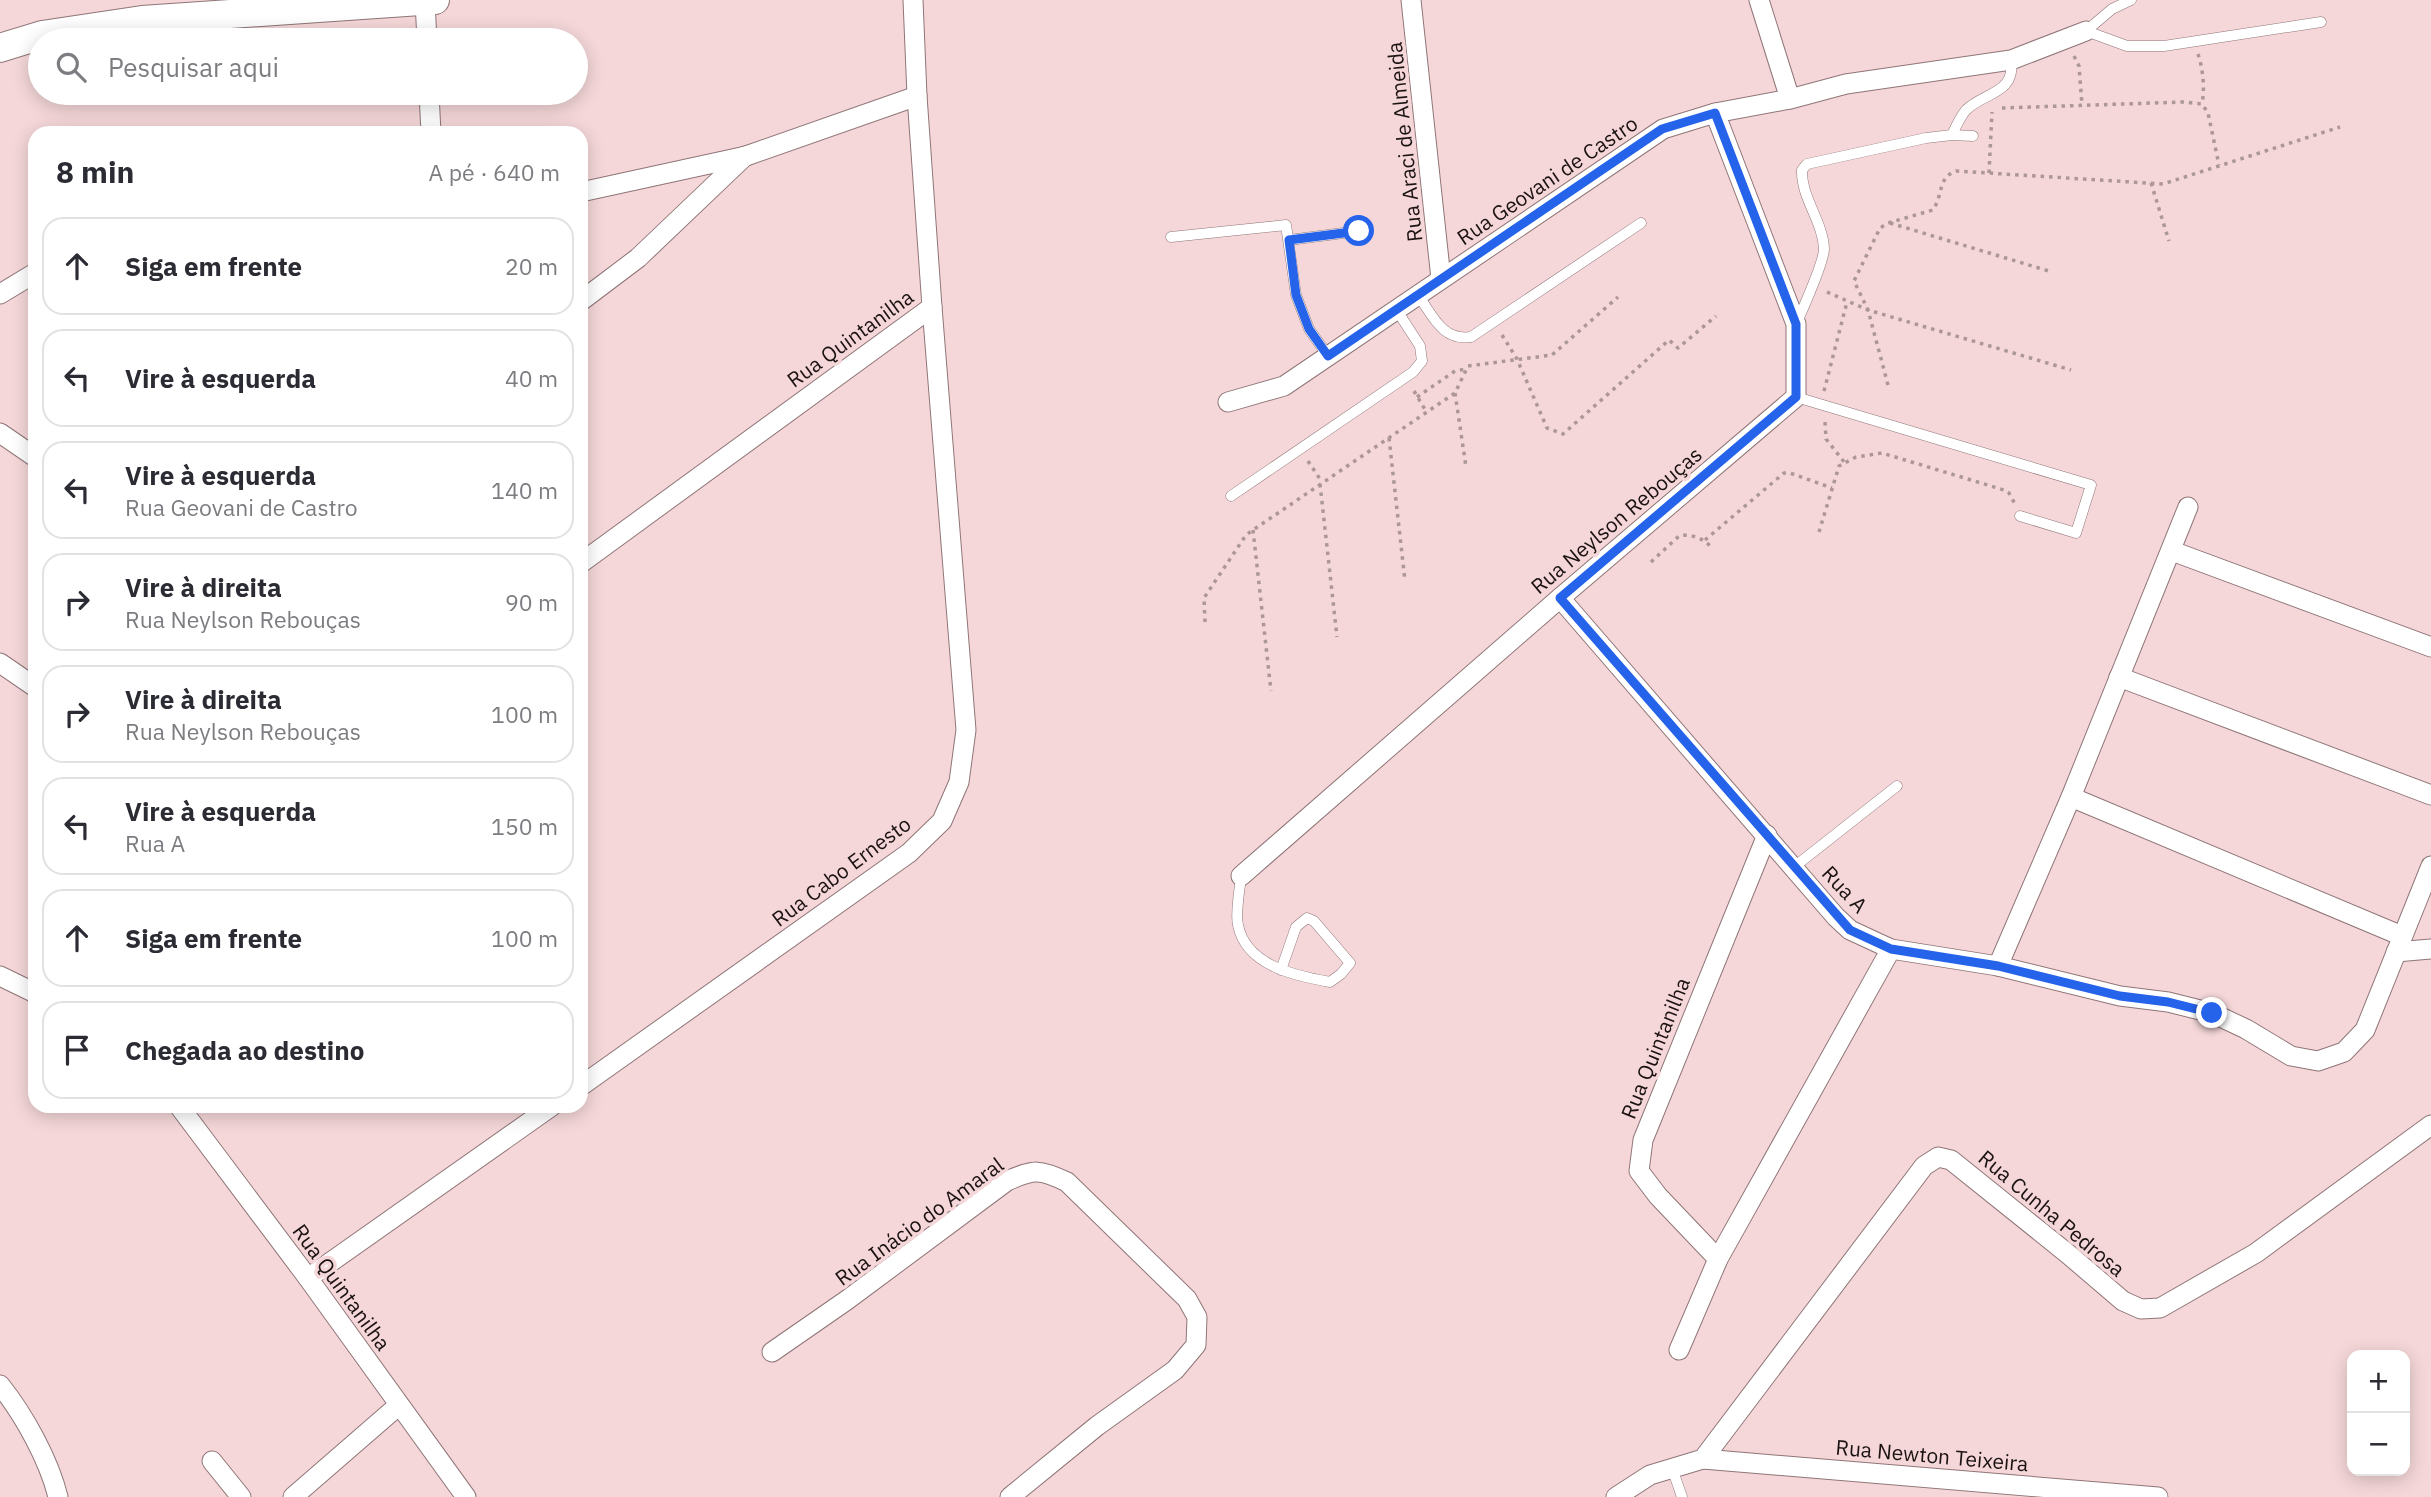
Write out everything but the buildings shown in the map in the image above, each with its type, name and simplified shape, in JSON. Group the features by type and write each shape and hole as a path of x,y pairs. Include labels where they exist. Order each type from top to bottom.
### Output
{"main road":[{"path":"89,28 142,20 430,1"},
{"path":"0,48 28,39"}],"street":[{"name":"Rua Quintanilha","path":"588,558 932,307 913,0"},
{"name":"Rua Araci de Almeida","path":"1411,0 1441,279"},
{"path":"1759,0 1790,99"},
{"path":"428,28 430,1"},
{"name":"Rua Geovani de Castro","path":"1228,402 1284,386 1662,129 1715,113 1790,99 1846,84 2011,60 2086,31"},
{"path":"588,190 746,156 917,96"},
{"path":"430,105 431,126"},
{"path":"1715,113 1796,324 1796,397"},
{"path":"588,296 638,258 746,156"},
{"path":"0,294 28,277"},
{"name":"Rua Cabo Ernesto","path":"588,1081 909,853 942,821 951,802 959,782 966,730 932,307"},
{"name":"Rua Neylson Rebouças","path":"1241,876 1796,397"},
{"path":"0,433 28,452"},
{"path":"1998,966 2071,797 2188,507"},
{"path":"2172,551 2431,648"},
{"name":"Rua A","path":"1560,598 1850,930 1891,949 1998,966 2120,996 2168,1002 2212,1013 2246,1029 2291,1056 2318,1061 2344,1052 2365,1030 2431,866"},
{"path":"0,663 28,682"},
{"path":"2119,677 2431,795"},
{"path":"2071,797 2399,944 2431,949"},
{"name":"Rua Quintanilha","path":"1718,1259 1657,1196 1639,1171 1643,1140 1767,835"},
{"path":"1679,1350 1718,1259 1891,949"},
{"path":"0,976 28,990"},
{"name":"Rua Quintanilha","path":"184,1113 308,1278 466,1497"},
{"path":"308,1278 542,1113"},
{"name":"Rua Cunha Pedrosa","path":"1703,1459 1924,1166 1938,1157 1951,1160 2123,1301 2141,1309 2160,1308 2256,1253 2431,1125"},
{"name":"Rua Inácio do Amaral","path":"772,1352 1007,1181 1028,1172 1048,1173 1067,1182 1187,1299 1197,1317 1196,1345 1175,1370 1097,1426 1010,1497"},
{"path":"0,1385 13,1401 53,1476 58,1497"},
{"path":"293,1497 398,1405"},
{"path":"1616,1497 1650,1475 1703,1459"},
{"name":"Rua Newton Teixeira","path":"1703,1459 2158,1497"},
{"path":"212,1461 241,1497"}],"lane":[{"path":"2131,0 2112,9 2086,31 2127,46 2164,46 2321,22"},
{"path":"1952,135 1967,109 1996,93 2008,81 2013,71 2011,60"},
{"path":"1796,324 1824,251 1820,231 1802,181 1802,170 1807,164 1952,135 1973,136"},
{"path":"1418,295 1443,330 1458,339 1471,337 1641,223"},
{"path":"1171,237 1286,225 1296,295 1309,329 1328,356"},
{"path":"1289,240 1359,231"},
{"path":"1231,496 1413,372 1422,361 1420,346 1396,309"},
{"path":"1796,397 2091,485 2076,533 2020,516"},
{"path":"1794,867 1897,786"},
{"path":"1241,876 1238,925 1251,951 1259,959 1281,970 1330,982 1350,963 1314,920 1307,918 1296,927 1281,970"},
{"path":"1672,1468 1682,1497"}],"path":[{"path":"2067,38 2078,65 2082,105"},
{"path":"2195,42 2203,68 2202,104 2208,113 2220,166"},
{"path":"1989,173 1994,110 2184,102 2202,104"},
{"path":"1888,385 1868,310 1854,281 1880,228 1888,223 1933,210 1948,174 1956,171 2163,184 2340,127"},
{"path":"2151,183 2169,241"},
{"path":"1888,223 2052,272"},
{"path":"1812,285 1868,310 2071,370"},
{"path":"1417,397 1455,371 1468,366 1552,355 1618,297"},
{"path":"1845,463 1826,439 1826,425 1820,412 1847,302"},
{"path":"1494,334 1498,332 1502,335 1517,359 1547,428 1563,434 1669,340 1678,348 1716,316"},
{"path":"1205,622 1204,598 1246,536 1455,393 1466,369"},
{"path":"1413,391 1427,413"},
{"path":"1455,393 1466,467"},
{"path":"1389,438 1405,581"},
{"path":"1300,449 1321,483 1337,637"},
{"path":"1819,532 1839,466 1856,457 1882,453 2004,490 2013,498 2020,516"},
{"path":"1705,540 1784,473 1832,488"},
{"path":"1253,530 1270,691"},
{"path":"1651,562 1679,536 1685,534 1705,540 1711,547"}],"route":[{"path":"1359,231 1289,240 1296,295 1309,329 1328,356 1662,129 1715,113 1796,324 1796,397 1560,598 1850,930 1891,949 1998,966 2085,989 2168,1002 2212,1013"}]}
